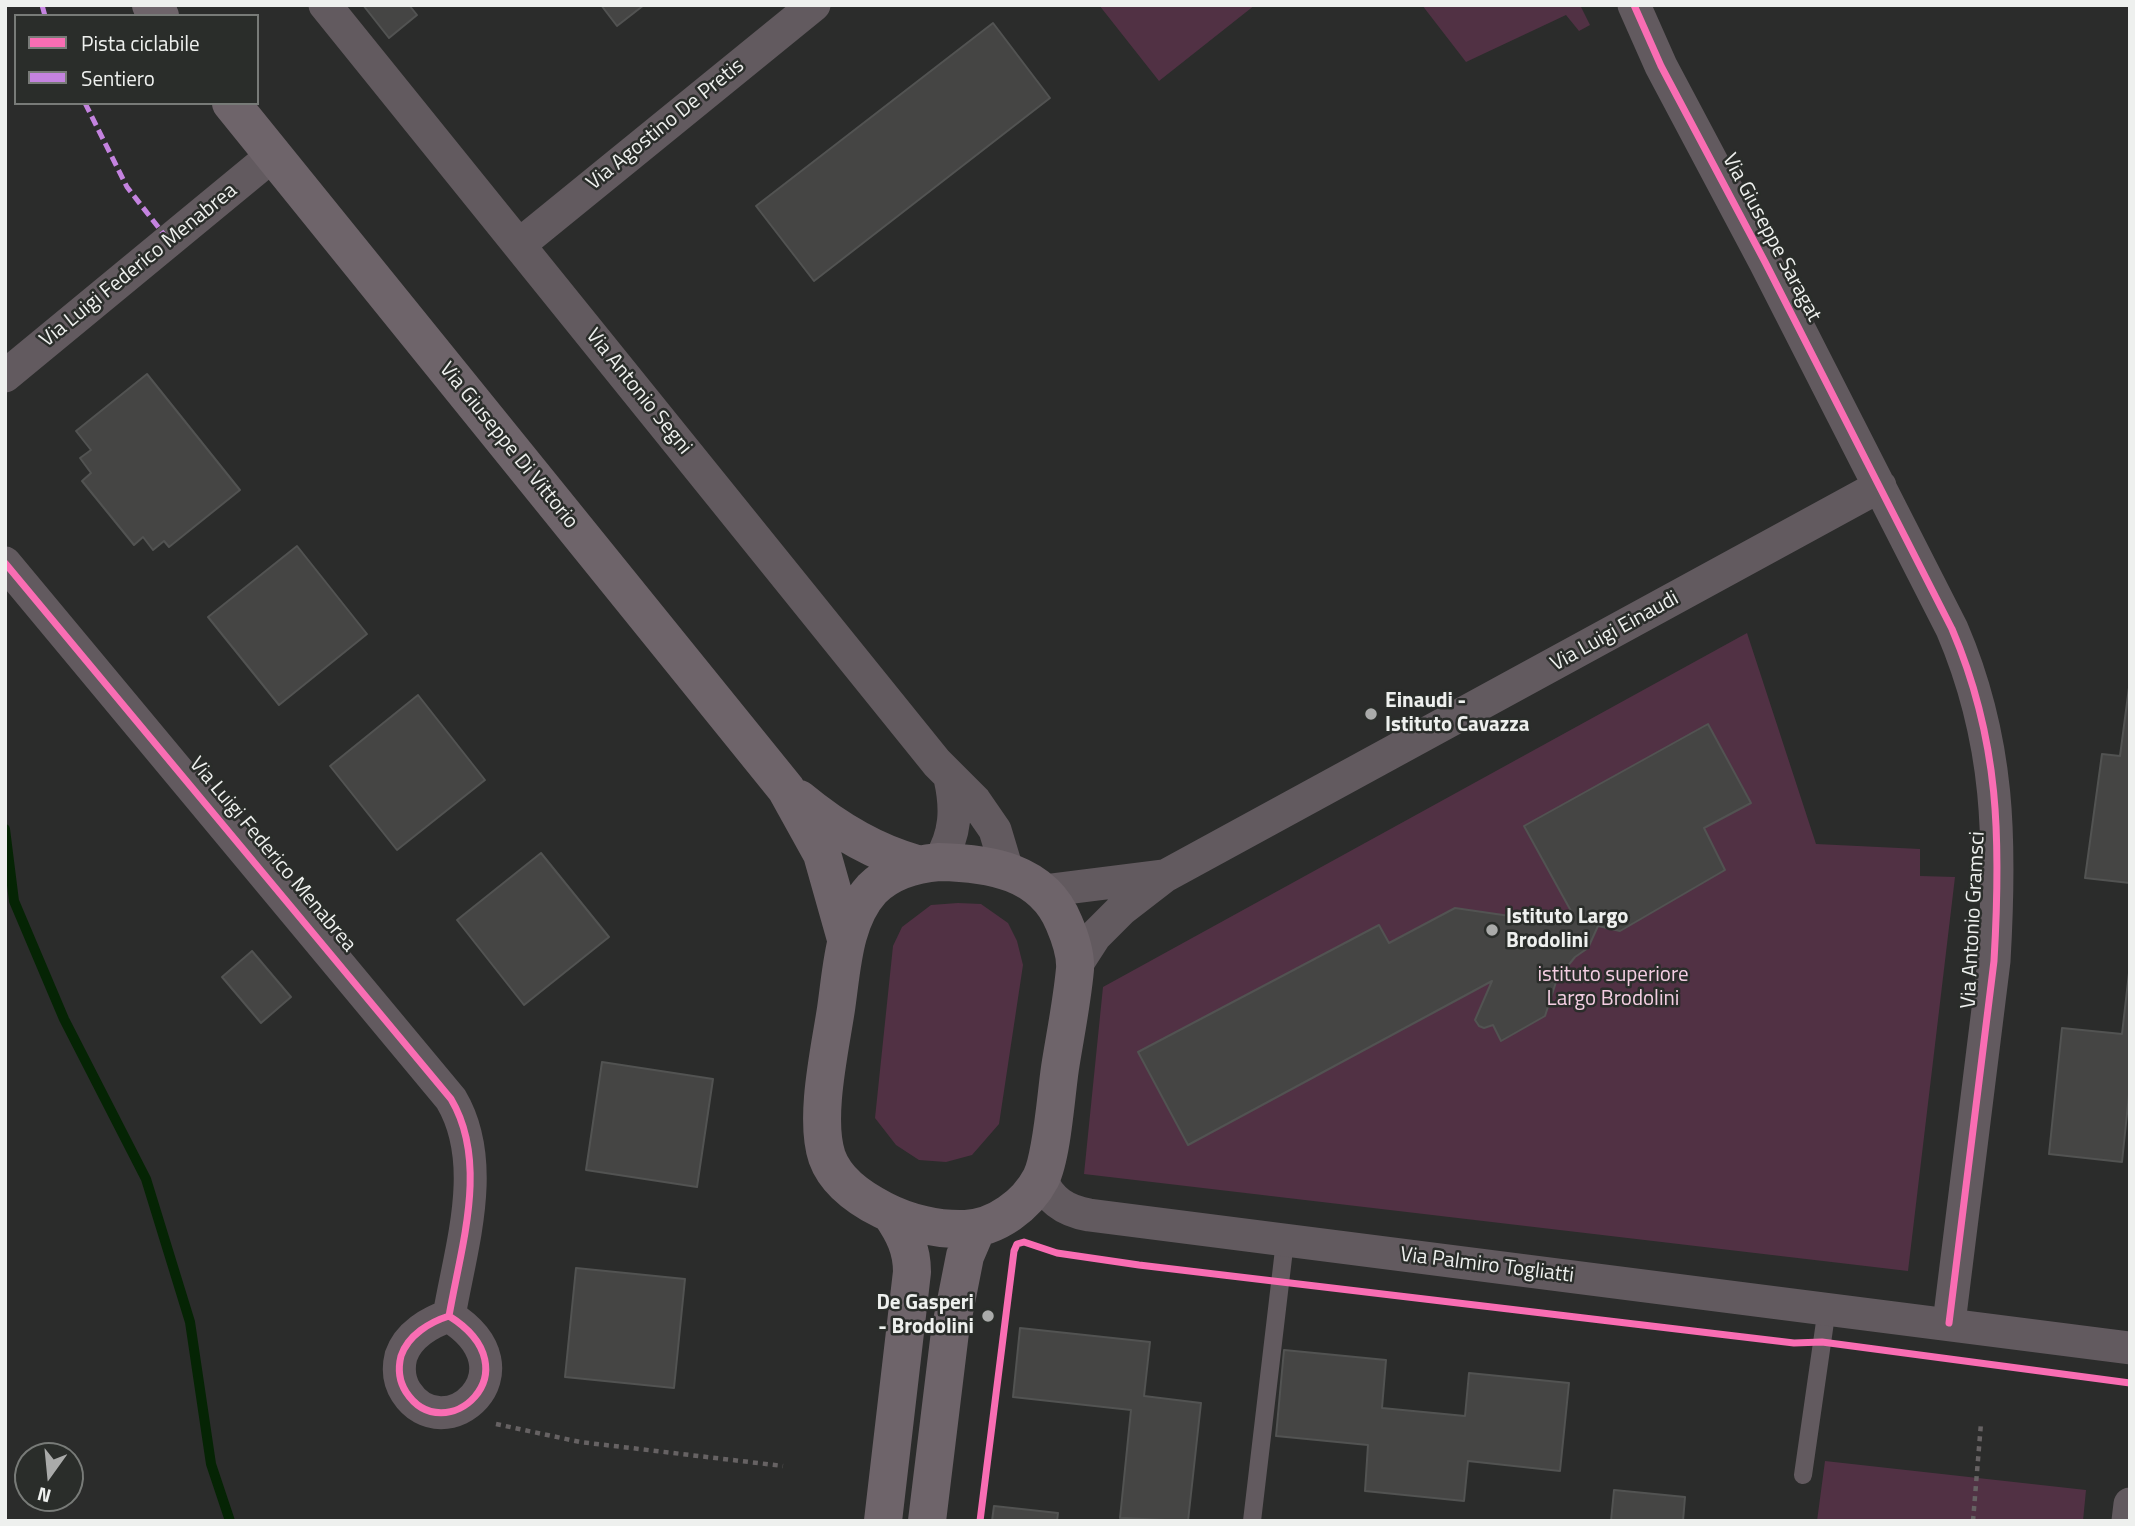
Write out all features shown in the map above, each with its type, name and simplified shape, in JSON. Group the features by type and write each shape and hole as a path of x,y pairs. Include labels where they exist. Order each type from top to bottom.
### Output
{"street":[{"name":"Via Antonio Segni","path":"326,5 950,778 975,801 995,830 1007,870"},
{"name":"Via Agostino De Pretis","path":"519,245 814,5"},
{"name":"Via Giuseppe Saragat","path":"1634,5 1682,108 1880,486"},
{"name":"Via Giuseppe Di Vittorio","path":"232,105 786,789 822,854 846,939"},
{"name":"Via Luigi Federico Menabrea","path":"5,376 273,155"},
{"name":"Via Luigi Einaudi","path":"1075,967 1103,927 1165,876 1880,486"},
{"name":"Via Antonio Gramsci","path":"1880,486 1965,658 1993,768 1997,810 1994,961 1949,1323"},
{"name":"Via Luigi Federico Menabrea","path":"5,563 445,1090 457,1108 467,1135 471,1189 449,1316"},
{"path":"950,778 955,809 954,829 948,847 928,863 892,874 872,890 846,939 824,1097 824,1129 828,1157 856,1195 891,1214 925,1226 965,1230 976,1228 1002,1219 1016,1209 1041,1178 1050,1142 1075,967 1069,934 1054,903 1043,891"},
{"name":"Via Giuseppe Di Vittorio","path":"786,789 844,832 885,855 928,863 964,862 1007,870 1043,891"},
{"name":"Via Luigi Einaudi","path":"1043,891 1165,876"},
{"name":"Via Palmiro Togliatti","path":"1041,1178 1045,1189 1055,1200 1080,1213 2130,1348"},
{"path":"883,1521 912,1272 909,1245 891,1214"},
{"path":"928,1521 950,1332 965,1256 976,1228"},
{"path":"449,1316 466,1326 484,1353 486,1367 484,1382 472,1400 454,1411 439,1412 425,1409 413,1401 400,1377 399,1362 403,1349 412,1337 434,1320 449,1316"},
{"path":"2127,1521 2130,1504"}],"lane":[{"path":"1252,1521 1285,1241"},
{"path":"1803,1475 1828,1308"}],"path":[{"path":"439,1412 580,1442 783,1466"},
{"path":"1973,1521 1981,1423"}],"green space":[{"path":"1099,5 1255,5 1159,81"},
{"path":"1422,5 1580,5 1590,25 1579,31 1566,15 1466,62"},
{"name":"istituto superiore Largo Brodolini","path":"1747,633 1816,844 1920,849 1920,876 1955,877 1908,1271 1084,1174 1103,987"},
{"path":"981,904 1008,923 1017,941 1023,965 999,1124 972,1155 946,1162 919,1160 896,1145 875,1118 893,946 902,927 931,905"},
{"path":"1825,1461 2086,1490 2083,1521 1817,1521"}],"building":[{"path":"363,5 409,5 417,15 389,38"},
{"path":"601,5 644,5 617,26"},
{"path":"993,23 1050,98 814,281 756,206"},
{"path":"147,374 240,490 169,547 164,541 153,550 143,537 134,545 82,481 91,473 80,458 91,450 76,431"},
{"path":"297,546 367,634 279,705 208,617"},
{"path":"2130,680 2130,883 2085,878 2102,754 2120,756"},
{"path":"418,695 485,780 397,850 330,766"},
{"name":"Istituto Largo Brodolini","path":"1708,724 1751,803 1704,828 1725,870 1620,931 1598,926 1588,948 1575,957 1557,979 1545,1016 1501,1041 1493,1025 1484,1028 1475,1020 1492,981 1188,1145 1138,1052 1379,925 1389,943 1455,908 1551,922 1571,911 1524,826"},
{"path":"541,853 609,937 524,1005 457,920"},
{"path":"252,951 291,997 261,1023 222,977"},
{"path":"2130,964 2130,1085 2122,1162 2049,1154 2062,1028 2122,1034"},
{"path":"602,1062 713,1079 697,1187 586,1170"},
{"path":"576,1268 685,1279 674,1388 565,1377"},
{"path":"1020,1328 1150,1342 1144,1396 1201,1403 1188,1521 1120,1518 1131,1410 1013,1397"},
{"path":"1284,1350 1386,1360 1382,1408 1465,1416 1469,1373 1569,1383 1560,1471 1468,1461 1464,1501 1365,1491 1368,1445 1276,1436"},
{"path":"1614,1490 1685,1497 1683,1521 1611,1521"},
{"path":"994,1506 1058,1513 1057,1521 992,1521"}],"waterway":[{"path":"5,829 14,901 64,1019 146,1179 190,1322 211,1464 230,1521"}],"marked path":[{"path":"42,5 44,14"},
{"path":"86,105 127,187 169,241"}],"cycle path":[{"path":"1634,5 1661,66 1765,262 1952,629 1980,711 1994,792 1997,874 1994,961 1949,1323"},
{"path":"5,563 451,1099 462,1124 470,1177 465,1233 449,1316 474,1337 485,1359 484,1380 475,1397 460,1408 441,1413 422,1408 406,1392 400,1365 404,1348 414,1336 427,1326 449,1316"},
{"path":"980,1521 1014,1251 1017,1244 1024,1242 1057,1253 1139,1265 1794,1343 1822,1342 2130,1383"}],"place":[{"name":"Einaudi - Istituto Cavazza","path":"1371,714"},
{"name":"Istituto Largo Brodolini","path":"1492,930"},
{"name":"De Gasperi - Brodolini","path":"988,1316"}]}
